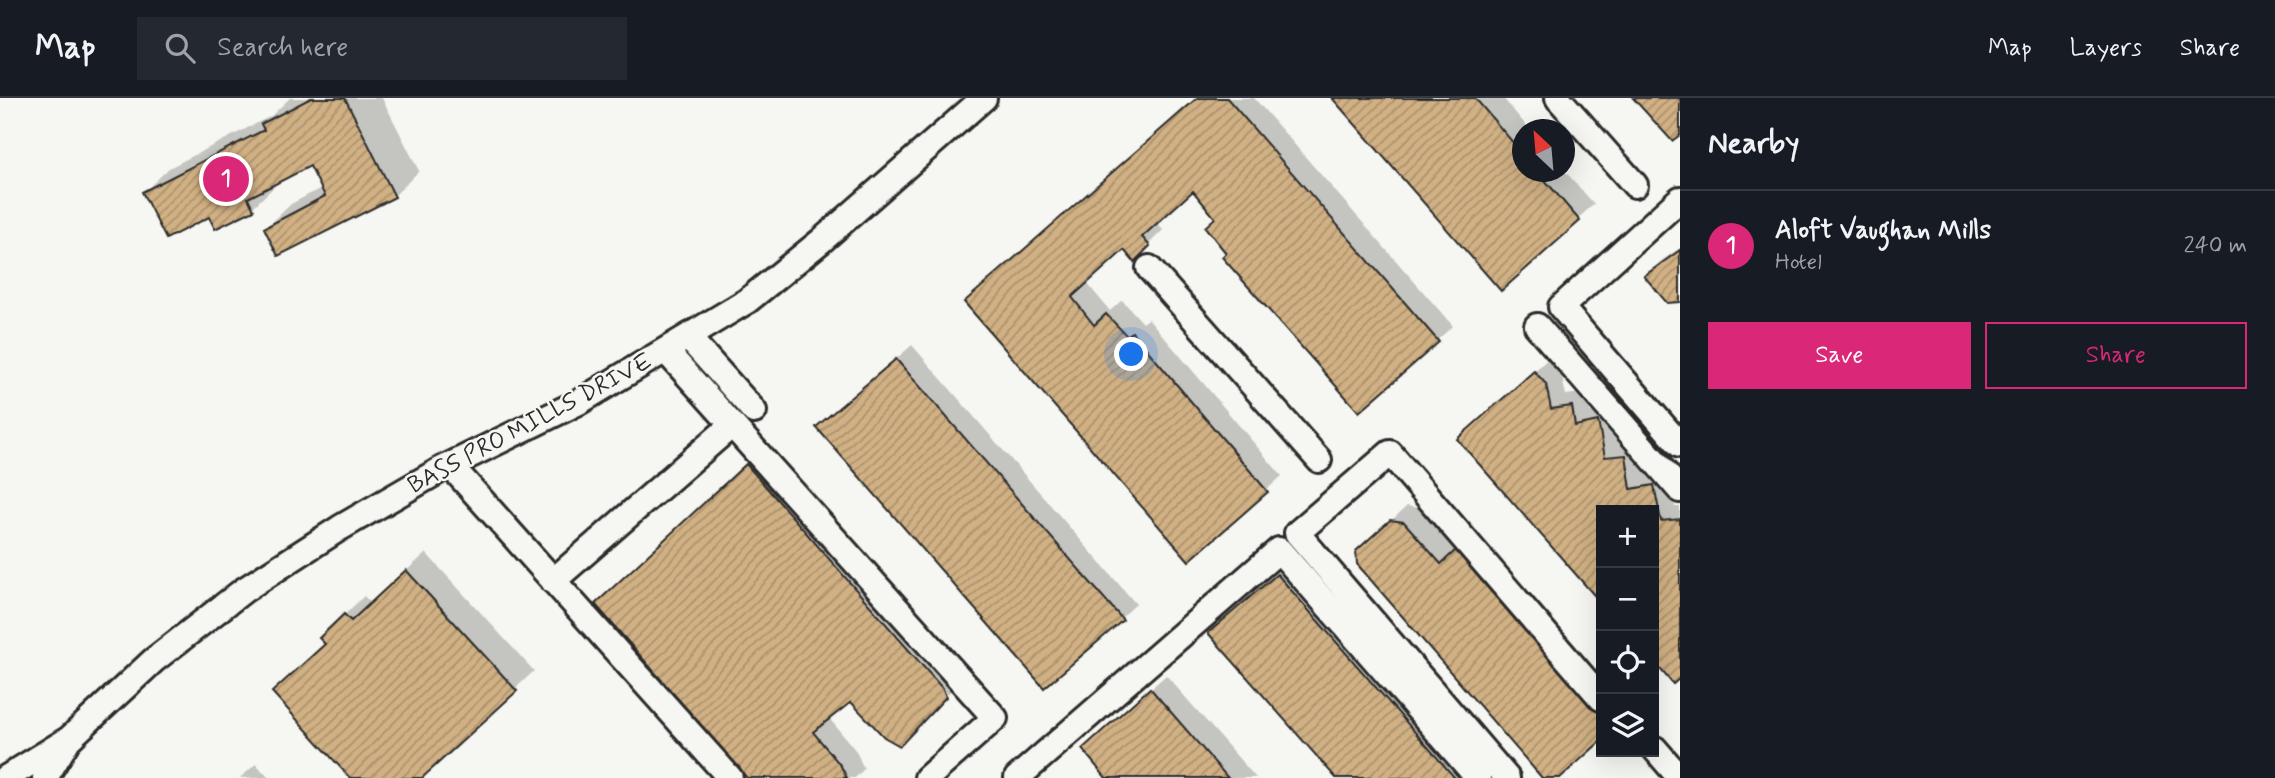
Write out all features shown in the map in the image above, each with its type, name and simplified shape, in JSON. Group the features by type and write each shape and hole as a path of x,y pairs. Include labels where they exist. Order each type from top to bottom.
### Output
{"street":[{"name":"BASS PRO MILLS DRIVE","path":"6,778 69,739 155,660 244,590 340,528 450,465 579,402 747,301 821,241 984,98"},
{"path":"1558,98 1635,185"},
{"path":"1680,200 1561,307 1680,445"},
{"path":"1149,268 1319,460"},
{"path":"1537,326 1680,490"},
{"path":"688,337 754,411"},
{"path":"666,351 995,718 927,778"},
{"path":"553,580 732,425"},
{"path":"1507,778 1297,533 1390,453 1598,694"},
{"path":"450,465 730,778"},
{"path":"1017,778 1279,550 1478,778"},
{"name":"BASS PRO MILLS DRIVE","path":"45,778 69,739"},
{"path":"1657,757 1680,778"}],"building":[{"path":"311,98 345,98 395,197 278,256 264,228 325,196 310,166 248,198 254,210 215,229 209,217 166,239 142,192 264,130 261,124"},
{"path":"1197,98 1227,98 1439,342 1359,412 1222,257 1226,253 1205,227 1215,218 1193,191 1142,237 1150,246 1134,262 1124,250 1072,297 1094,325 1106,314 1127,336 1132,332 1268,492 1189,561 964,302"},
{"path":"1332,98 1475,98 1512,141 1512,182 1547,182 1580,221 1501,291"},
{"path":"1633,98 1680,98 1680,135 1672,141"},
{"path":"1680,250 1680,302 1667,303 1644,276"},
{"path":"896,359 1123,620 1044,688 816,427"},
{"path":"1534,371 1546,384 1551,409 1572,406 1575,426 1598,421 1605,457 1626,455 1631,489 1654,485 1658,505 1596,505 1596,597 1457,439"},
{"path":"746,464 943,689 946,697 900,746 884,737 851,702 813,732 841,766 847,778 747,778 595,604"},
{"path":"1659,511 1661,521 1680,519 1680,678 1673,684 1659,668"},
{"path":"1390,520 1404,522 1441,564 1458,548 1596,707 1596,746 1560,778 1542,778 1357,564 1356,551"},
{"path":"406,570 517,691 422,778 350,778 272,692 325,644 319,638 344,614 351,621"},
{"path":"1277,574 1455,778 1336,778 1208,633"},
{"path":"1150,688 1228,778 1106,778 1082,749"}],"place":[{"name":"Aloft Vaughan Mills","path":"226,179"}]}
